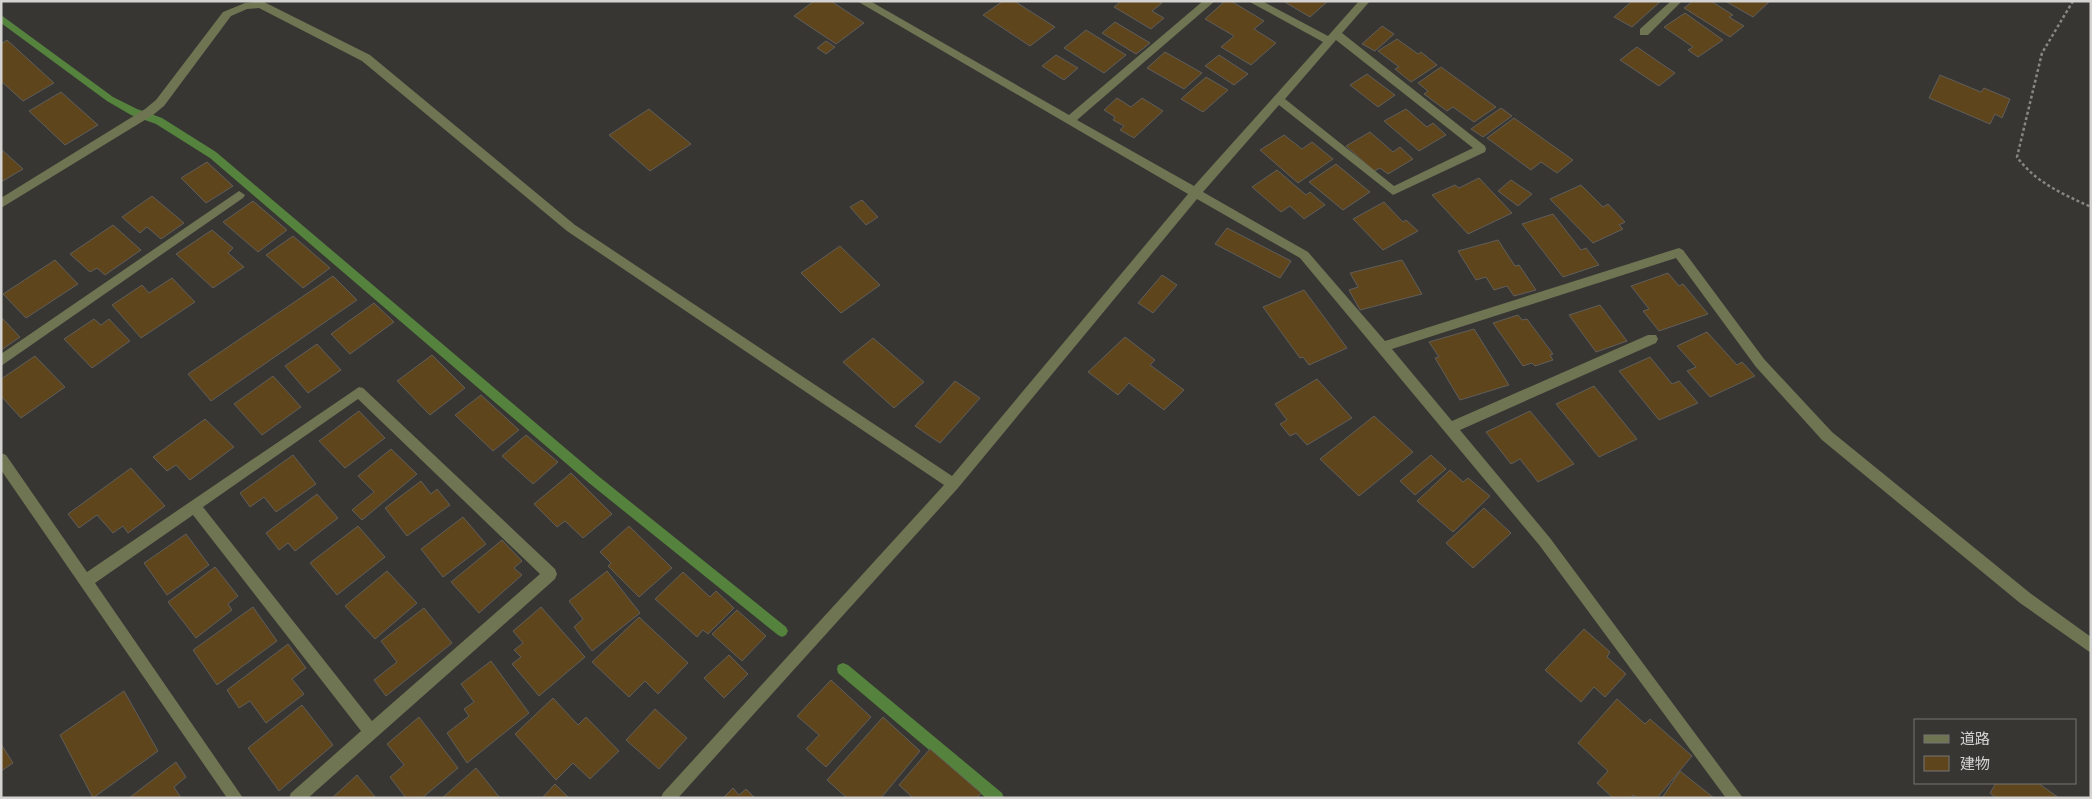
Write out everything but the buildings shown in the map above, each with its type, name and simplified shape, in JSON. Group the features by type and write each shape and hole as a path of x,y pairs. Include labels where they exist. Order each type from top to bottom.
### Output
{"street":[{"path":"862,1 1304,256 1383,347 1546,542 1668,709 1736,798"},
{"path":"1069,121 1210,1"},
{"path":"1253,1 1332,38 1481,149 1393,191 1278,99"},
{"path":"668,798 953,484 1194,194 1365,1"},
{"path":"1644,32 1677,1"},
{"path":"1,204 145,115 160,103 227,14 245,6 260,4 366,58 571,228 953,484"},
{"path":"1,360 239,196"},
{"path":"1383,347 1679,253 1760,363 1827,436 2025,598 2091,646"},
{"path":"1450,428 1652,339"},
{"path":"86,581 359,392 550,574 296,798"},
{"path":"1,459 236,798"},
{"path":"194,506 371,731"}],"path":[{"path":"2073,1 2042,53 2017,157 2024,169 2042,183 2091,207"}],"waterway":[{"path":"1,18 110,99 134,112 159,121 213,155 593,479 782,631"},
{"path":"843,669 997,798"}]}
